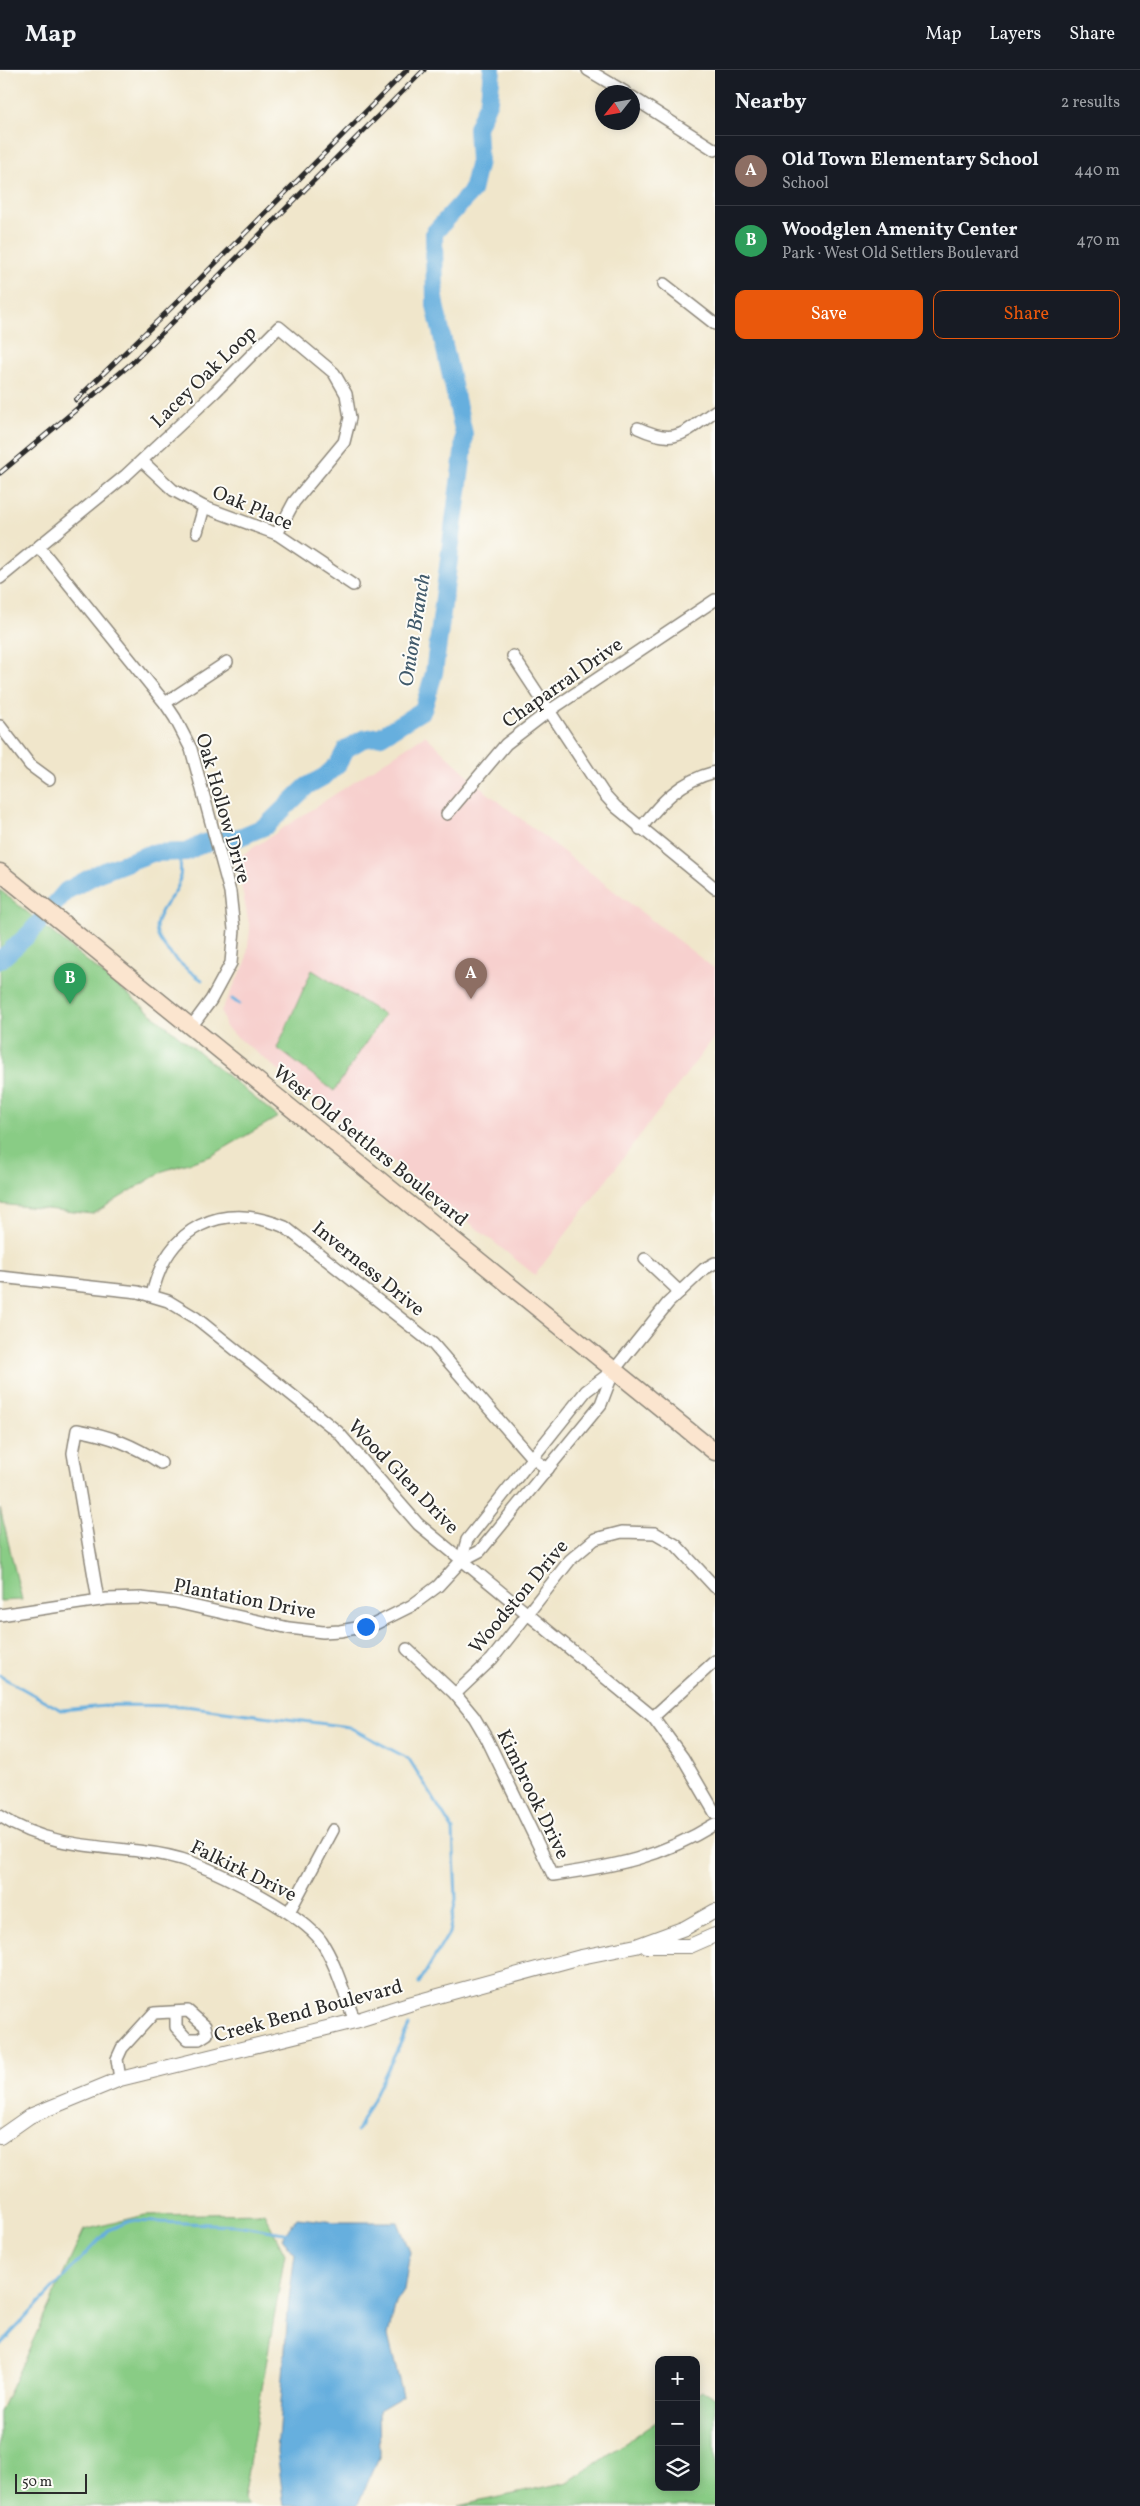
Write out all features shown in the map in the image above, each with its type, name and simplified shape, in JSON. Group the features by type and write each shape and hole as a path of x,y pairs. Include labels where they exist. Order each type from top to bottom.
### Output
{"main road":[{"name":"West Old Settlers Boulevard","path":"0,872 715,1452"}],"street":[{"path":"588,70 613,85"},
{"path":"640,102 715,150"},
{"path":"664,284 715,324"},
{"name":"Lacey Oak Loop","path":"0,578 142,461 215,392 279,327 334,373 346,394 350,418 344,442 294,502 277,534"},
{"path":"638,428 657,436 675,436 715,411"},
{"name":"Oak Place","path":"142,461 173,490 204,507 277,534 353,584"},
{"path":"197,532 204,507"},
{"name":"Oak Hollow Drive","path":"39,547 165,703 191,749 230,892 234,929 231,963 211,1000 192,1027"},
{"name":"Chaparral Drive","path":"447,814 506,744 549,711 715,600"},
{"path":"513,656 604,794 640,829 715,888"},
{"path":"165,703 227,662"},
{"path":"0,726 30,765 49,780"},
{"path":"640,829 660,802 677,788 690,780 715,772"},
{"name":"Inverness Drive","path":"152,1295 156,1279 173,1248 201,1225 228,1216 243,1215 269,1220 285,1226 433,1344 532,1458 548,1469"},
{"path":"645,1259 680,1292"},
{"name":"Plantation Drive","path":"461,1561 467,1540 586,1391 614,1370 668,1303 715,1263"},
{"name":"Wood Glen Drive","path":"0,1277 152,1295 181,1308 196,1318 338,1432 418,1524 653,1717 683,1758 715,1813"},
{"name":"Plantation Drive","path":"0,1614 124,1598 158,1600 289,1628 340,1631 373,1624 411,1606 438,1586 461,1561 480,1551 601,1404 614,1370"},
{"path":"98,1600 73,1453 77,1430 98,1433 134,1446 161,1463"},
{"name":"Woodston Drive","path":"455,1694 492,1659 570,1560 586,1544 595,1539 622,1532 655,1533 676,1545 715,1587"},
{"name":"Kimbrook Drive","path":"407,1649 455,1694 474,1716 553,1875 614,1866 642,1858 691,1839 715,1824"},
{"path":"653,1717 715,1661"},
{"name":"Falkirk Drive","path":"0,1816 22,1828 54,1840 88,1847 161,1854 193,1863 288,1912 310,1928 320,1940 329,1955 355,2021"},
{"path":"288,1912 333,1830"},
{"name":"Creek Bend Boulevard","path":"0,2137 30,2116 120,2078 355,2021 409,2004 582,1957 636,1946 685,1928 715,1911"},
{"name":"Creek Bend Boulevard","path":"636,1946 690,1946 715,1935"},
{"path":"120,2078 118,2059 122,2048 154,2013 176,2012"}],"shaded area":[{"path":"425,735 485,791 715,969 715,1036 535,1275 226,1028 221,1011 246,962 250,929 236,859"}],"green space":[{"path":"0,890 278,1117 211,1156 163,1171 93,1214 0,1204"},
{"path":"312,970 384,1015 334,1091 277,1048"},
{"path":"0,1508 22,1600 0,1601"},
{"path":"264,2213 285,2254 243,2499 248,2506 0,2506 0,2412 84,2230 145,2215"},
{"path":"702,2390 715,2397 715,2506 458,2506 568,2482 655,2423 655,2491 700,2491 700,2391"}],"water":[{"path":"297,2218 336,2222 398,2222 410,2252 404,2290 396,2302 388,2336 403,2396 379,2410 380,2455 357,2506 284,2506 277,2451 289,2299 295,2254 282,2238"}],"waterway":[{"name":"Onion Branch","path":"0,960 29,934 66,891 99,873 152,853 186,852 204,843 240,837 266,826 307,786 325,776 338,764 346,749 363,739 381,736 423,710 434,673 464,434 435,305 434,233 472,191 479,161 477,128 489,100 492,70"},
{"path":"186,852 180,859 181,872 177,889 161,912 156,930 164,947 171,955 202,980"},
{"path":"232,999 239,1004"},
{"path":"0,1676 61,1710 117,1705 185,1706 349,1727 409,1759 453,1830 456,1899 449,1933 419,1983"},
{"path":"357,2131 409,2026"},
{"path":"0,2345 108,2230 130,2221 237,2225 289,2234"}],"railway":[{"path":"76,400 174,305 407,70"},
{"path":"0,473 132,363 424,70"}],"place":[{"name":"Old Town Elementary School","path":"471,999"},
{"name":"Woodglen Amenity Center","path":"70,1004"}]}
